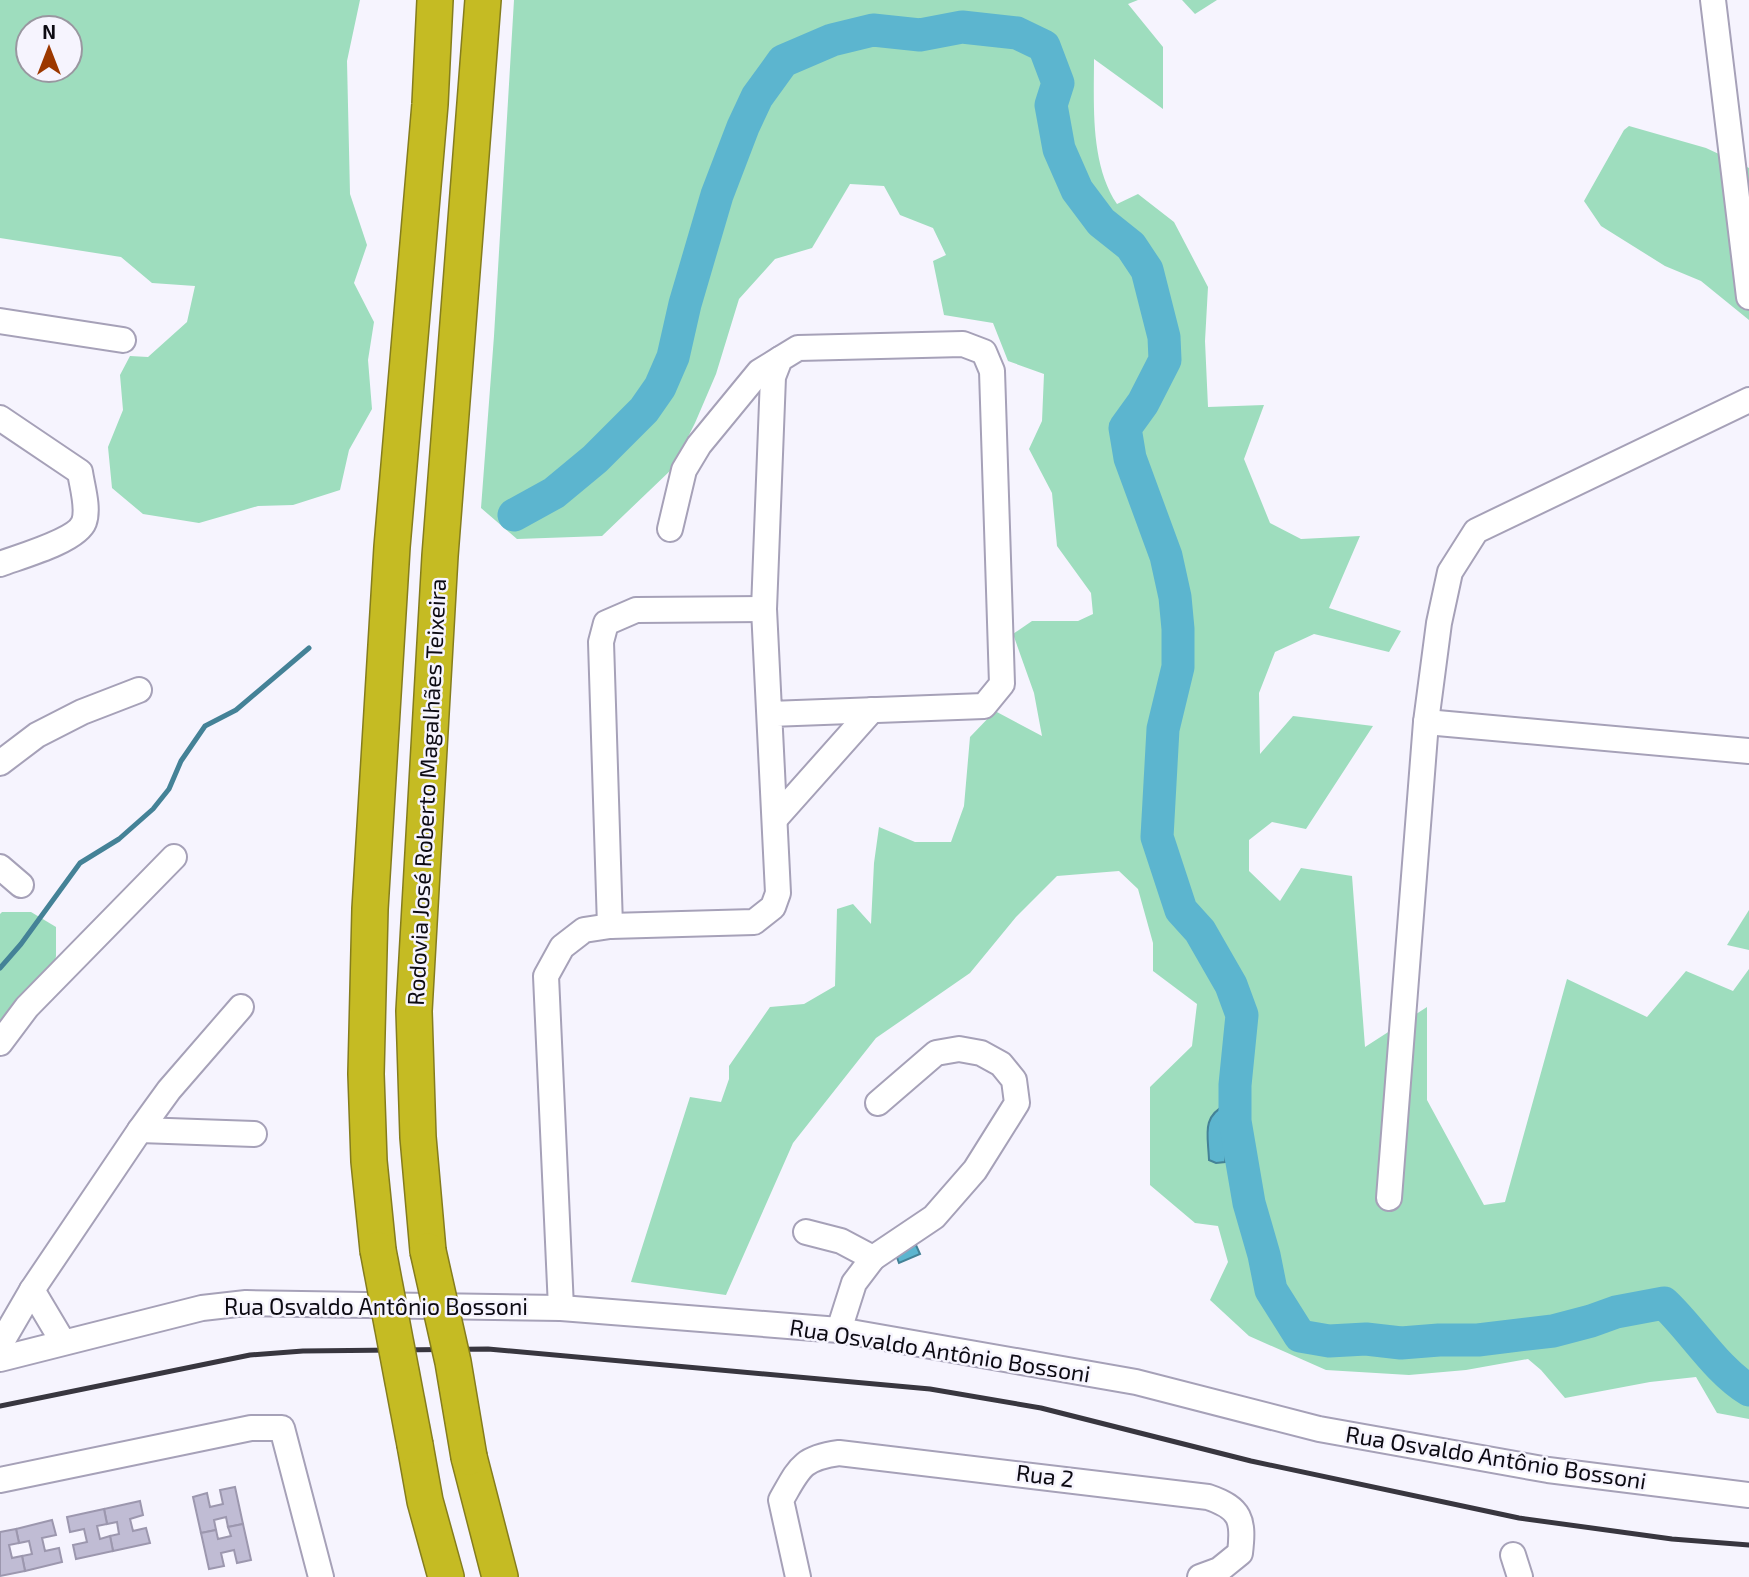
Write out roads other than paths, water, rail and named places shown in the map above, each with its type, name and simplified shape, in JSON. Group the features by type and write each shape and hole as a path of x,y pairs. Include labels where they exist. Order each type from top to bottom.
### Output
{"highway":[{"path":"435,0 429,104 392,547 369,923 366,1074 369,1161 378,1250 425,1502 446,1577"},
{"name":"Rodovia José Roberto Magalhães Teixeira","path":"483,0 440,556 415,998 418,1137 428,1251 453,1362 469,1457 500,1577"}],"street":[{"path":"1713,0 1749,297"},
{"path":"0,321 123,340"},
{"path":"670,528 684,470 699,445 759,372 798,348 963,344 984,352 992,371 1002,684 984,706 770,715"},
{"path":"561,1308 546,976 562,947 584,930 610,926 754,922 773,907 778,893 764,609 773,377 780,359"},
{"path":"1390,1198 1426,722 1438,623 1450,572 1476,531 1749,400"},
{"path":"0,418 80,472 84,522 65,539 0,564"},
{"path":"610,926 601,642 606,623 636,610 764,609"},
{"path":"0,763 37,735 82,712 139,690"},
{"path":"775,818 872,710"},
{"path":"1426,722 1749,751"},
{"path":"0,1043 27,1007 174,857"},
{"path":"0,867 21,885"},
{"path":"0,1345 32,1290 139,1130 169,1090 242,1007"},
{"path":"839,1330 854,1283 873,1258 934,1217 975,1171 1001,1133 1017,1103 1014,1080 1001,1064 981,1053 959,1049 936,1053 878,1103"},
{"path":"139,1130 254,1134"},
{"path":"806,1232 841,1241 873,1258"},
{"path":"32,1290 63,1342"},
{"name":"Rua Osvaldo Antônio Bossoni","path":"0,1359 202,1308 246,1303 561,1308 839,1330 1136,1382 1359,1437 1548,1470 1749,1495"},
{"path":"0,1480 251,1428 282,1428 321,1577"},
{"name":"Rua 2","path":"798,1577 781,1500 800,1468 807,1462 819,1456 839,1453 1208,1497 1228,1504 1238,1514 1243,1530 1240,1553 1219,1570 1200,1577"}],"water":[{"path":"1227,1104 1229,1133 1225,1162 1216,1163 1209,1160 1208,1127 1213,1115"},
{"path":"915,1243 920,1254 899,1263 895,1252"}],"waterway":[{"path":"514,515 554,493 595,459 644,410 660,387 673,357 685,304 717,195 757,97 783,61 832,40 873,30 920,35 962,27 1017,33 1044,46 1058,83 1051,105 1059,149 1077,190 1101,222 1131,246 1147,270 1164,337 1165,360 1143,403 1125,428 1130,458 1166,556 1175,597 1178,629 1178,667 1163,729 1157,837 1181,910 1200,931 1231,985 1242,1015 1235,1085 1235,1121 1249,1203 1271,1290 1300,1336 1329,1341 1366,1339 1401,1343 1478,1340 1553,1331 1616,1312 1664,1303 1715,1361 1749,1390"},
{"path":"0,968 21,944 80,863 119,839 153,809 169,789 181,761 205,726 236,710 309,648"}],"railway":[{"path":"0,1406 250,1355 303,1351 488,1349 930,1389 1041,1408 1251,1461 1519,1518 1672,1539 1749,1545"}]}
